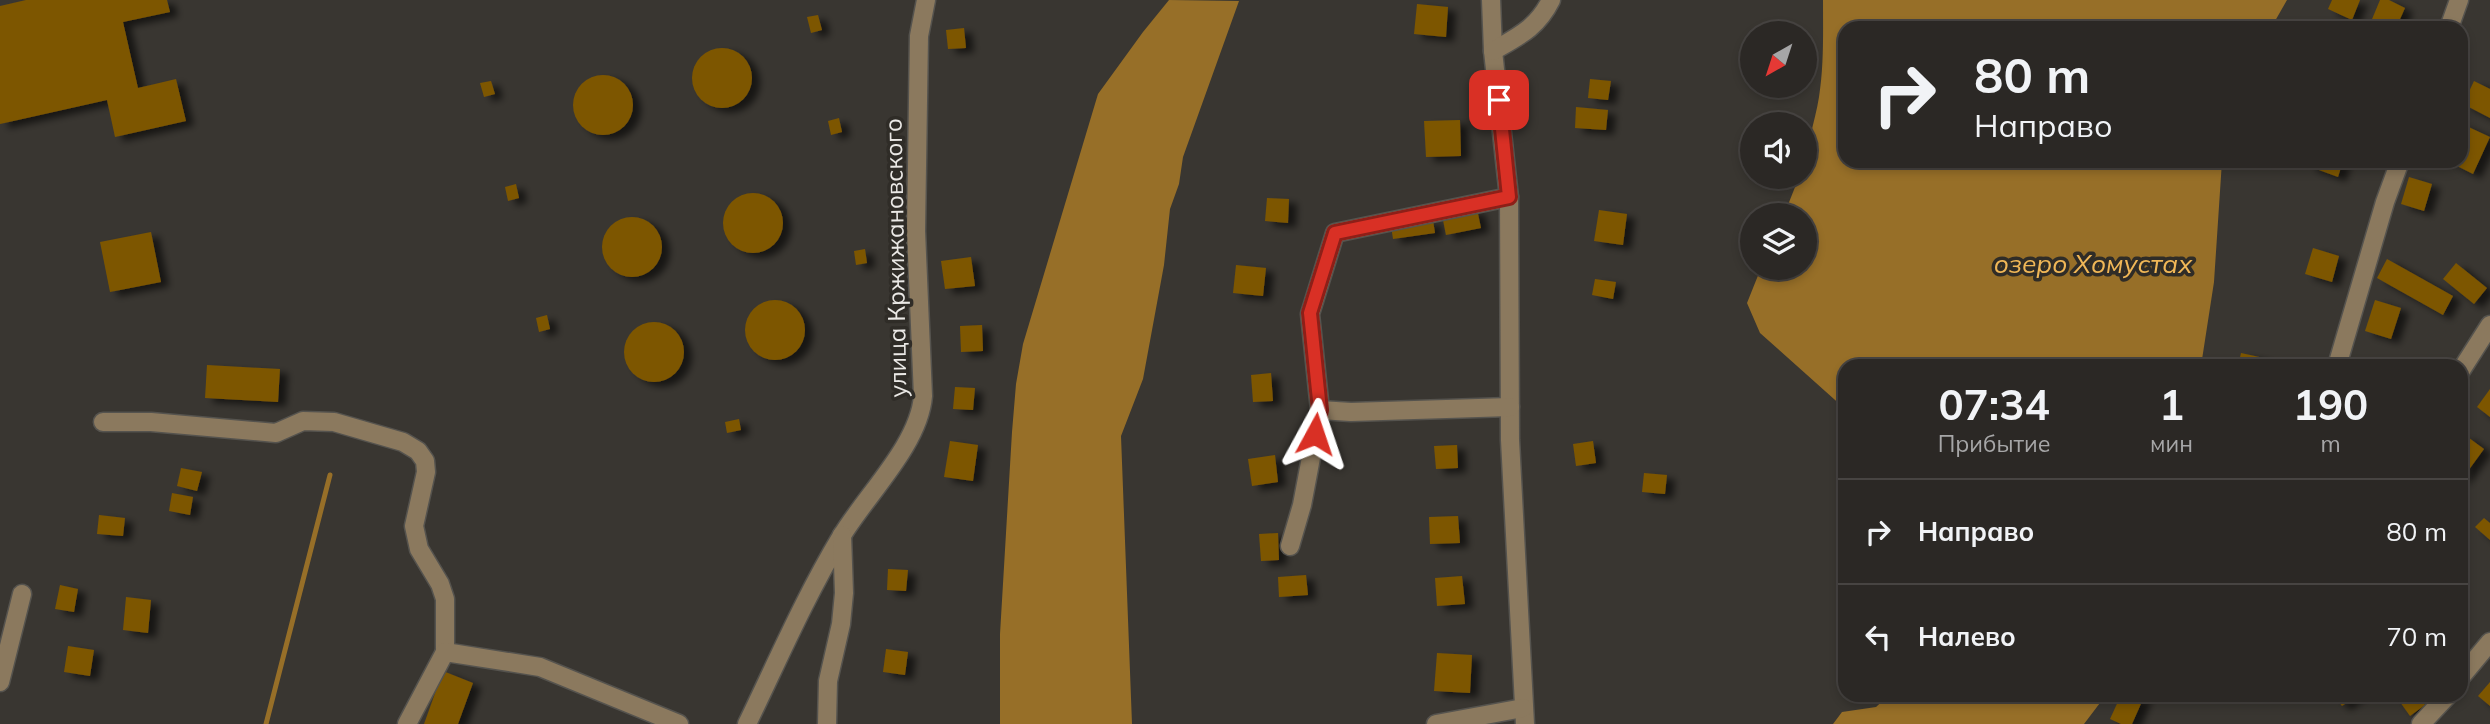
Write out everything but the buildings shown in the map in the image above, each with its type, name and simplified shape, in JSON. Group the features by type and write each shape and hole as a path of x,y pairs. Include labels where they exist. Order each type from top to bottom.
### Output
{"street":[{"name":"улица Кржижановского","path":"747,724 824,566 842,535 903,448 922,413 916,191 919,36 926,0"},
{"path":"1436,724 1524,716 1510,407 1509,197 1493,51 1491,0"},
{"path":"1493,51 1532,28 1551,0"},
{"path":"2452,21 2459,0"},
{"path":"2339,359 2397,168"},
{"path":"1290,546 1303,505 1320,410 1310,313 1335,233 1509,197"},
{"path":"2468,360 2490,326"},
{"path":"1320,410 1351,412 1510,407"},
{"path":"103,422 151,422 276,433 303,421 334,422 403,442 418,451 425,461 426,472 414,526 419,549 440,584 445,599 445,652 407,724"},
{"path":"827,724 828,681 842,614 842,535"},
{"path":"0,682 22,594"},
{"path":"2468,668 2490,642"},
{"path":"445,652 540,667 679,724"},
{"path":"2421,724 2441,702"}],"water":[{"path":"1169,0 1239,1 1183,157 1179,184 1170,209 1164,265 1143,379 1121,436 1132,724 1000,724 1000,634 1012,432 1023,344 1098,94"},
{"name":"озеро Хомустах","path":"1823,0 2287,0 2275,21 1838,21 1838,168 2222,168 2214,282 2202,359 1838,359 1838,403 1760,333 1747,303 1756,280 1817,280 1817,203 1789,203 1794,189 1817,189 1816,112 1819,97"},
{"path":"1881,702 2101,702 2084,724 1833,724 1842,712 1876,707"}],"waterway":[{"path":"266,724 330,475"}],"route":[{"path":"1315,434 1320,410 1310,313 1335,233 1509,197 1499,100"}]}
